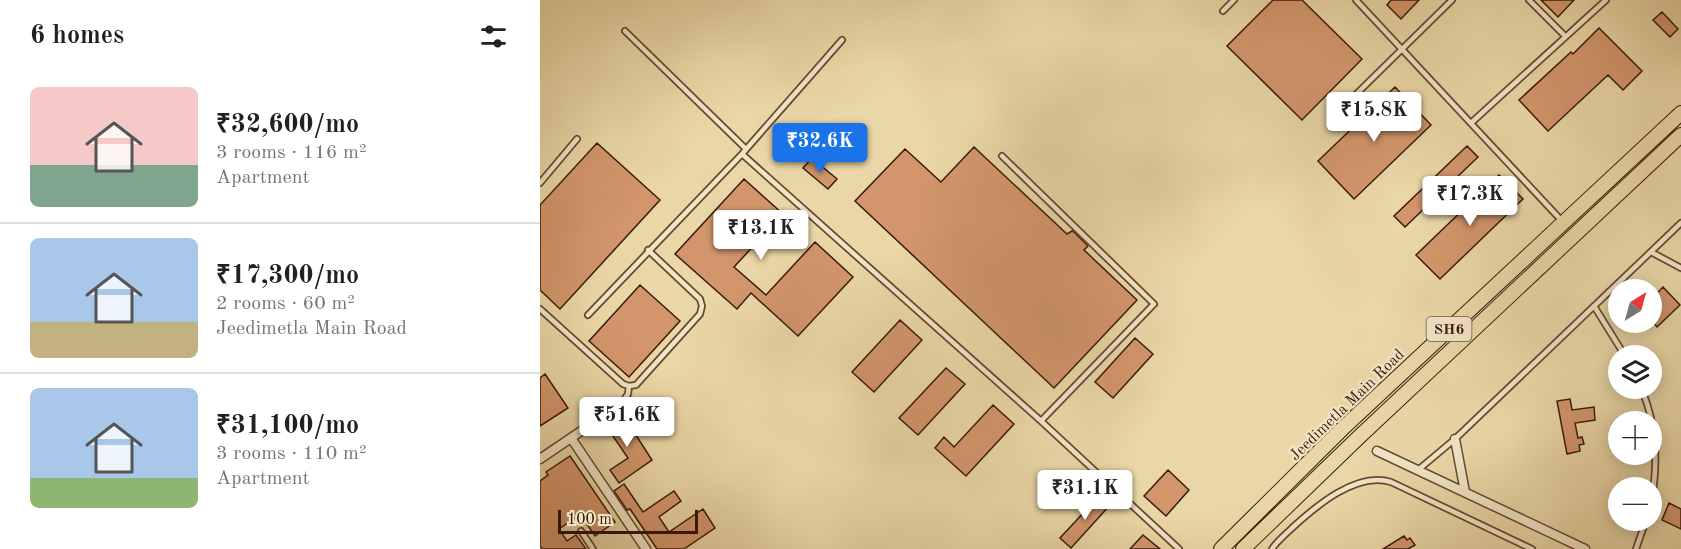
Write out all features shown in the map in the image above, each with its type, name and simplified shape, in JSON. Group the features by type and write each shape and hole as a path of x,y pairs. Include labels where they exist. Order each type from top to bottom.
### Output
{"main road":[{"name":"Jeedimetla Main Road","path":"1221,549 1342,429 1681,113"},
{"name":"Jeedimetla Main Road","path":"1243,549 1681,135"}],"street":[{"path":"540,459 621,404"},
{"path":"571,438 646,549"},
{"path":"1455,439 1466,492"},
{"path":"1377,451 1585,549"}],"lane":[{"path":"1224,10 1234,0"},
{"path":"1356,0 1563,222"},
{"path":"1332,118 1452,0"},
{"path":"1529,0 1565,36"},
{"path":"1471,123 1606,0"},
{"path":"625,31 744,151 1179,549"},
{"path":"588,315 744,151 842,40"},
{"path":"540,183 577,139"},
{"path":"1002,156 1154,304 1041,421"},
{"path":"1418,470 1455,439 1681,223"},
{"path":"540,309 623,384 636,385 700,314 702,306 700,298 648,250"},
{"path":"1651,252 1681,268"},
{"path":"1594,306 1618,345"},
{"path":"621,404 628,394 629,386"},
{"path":"1646,399 1651,412 1654,436 1654,477"},
{"path":"1272,549 1297,523 1328,498 1375,479 1391,482 1532,549"},
{"path":"581,531 593,549"},
{"path":"1636,549 1642,531"}],"building":[{"path":"1273,0 1302,0 1362,59 1302,120 1227,46"},
{"path":"1391,0 1419,0 1401,19 1387,5"},
{"path":"1541,0 1574,0 1558,17"},
{"path":"1662,12 1678,29 1670,37 1653,20"},
{"path":"1599,28 1642,71 1623,90 1608,75 1548,131 1519,100 1571,52 1573,54"},
{"path":"1395,87 1431,125 1354,199 1318,161"},
{"path":"597,143 660,200 560,309 540,290 540,205"},
{"path":"1467,146 1478,157 1405,227 1394,216"},
{"path":"974,147 1067,234 1072,231 1075,233 1088,246 1084,250 1137,300 1054,388 855,201 905,149 941,182"},
{"path":"812,158 837,179 828,189 803,168"},
{"path":"1499,175 1523,199 1440,279 1416,255"},
{"path":"744,179 783,214 734,267 766,295 815,242 853,277 798,336 751,293 737,309 675,254"},
{"path":"640,285 680,321 629,377 589,341"},
{"path":"1662,288 1680,305 1662,322"},
{"path":"900,320 922,340 874,392 852,372"},
{"path":"1135,338 1153,354 1113,398 1095,382"},
{"path":"946,368 965,384 918,435 899,418"},
{"path":"545,374 568,408 540,426 540,378"},
{"path":"1570,399 1572,410 1594,407 1595,420 1575,423 1578,438 1582,437 1584,444 1579,445 1580,451 1567,454 1557,401"},
{"path":"993,405 1014,424 966,476 935,448 944,437 954,447"},
{"path":"621,412 652,460 619,483 610,470 628,458 604,423"},
{"path":"570,456 615,522 595,536 584,520 581,522 577,517 559,529 567,541 576,535 586,549 542,549 540,546 540,481 548,475 546,472"},
{"path":"1168,470 1189,490 1166,516 1144,496"},
{"path":"624,484 643,512 674,491 681,501 659,517 669,532 703,509 715,528 684,549 657,549 630,509 627,510 614,491"},
{"path":"1100,495 1111,504 1071,548 1060,538"},
{"path":"1669,503 1681,509 1681,529 1662,520"},
{"path":"1143,535 1160,549 1130,549"},
{"path":"1404,536 1407,540 1410,538 1415,545 1408,549 1383,549"}]}
